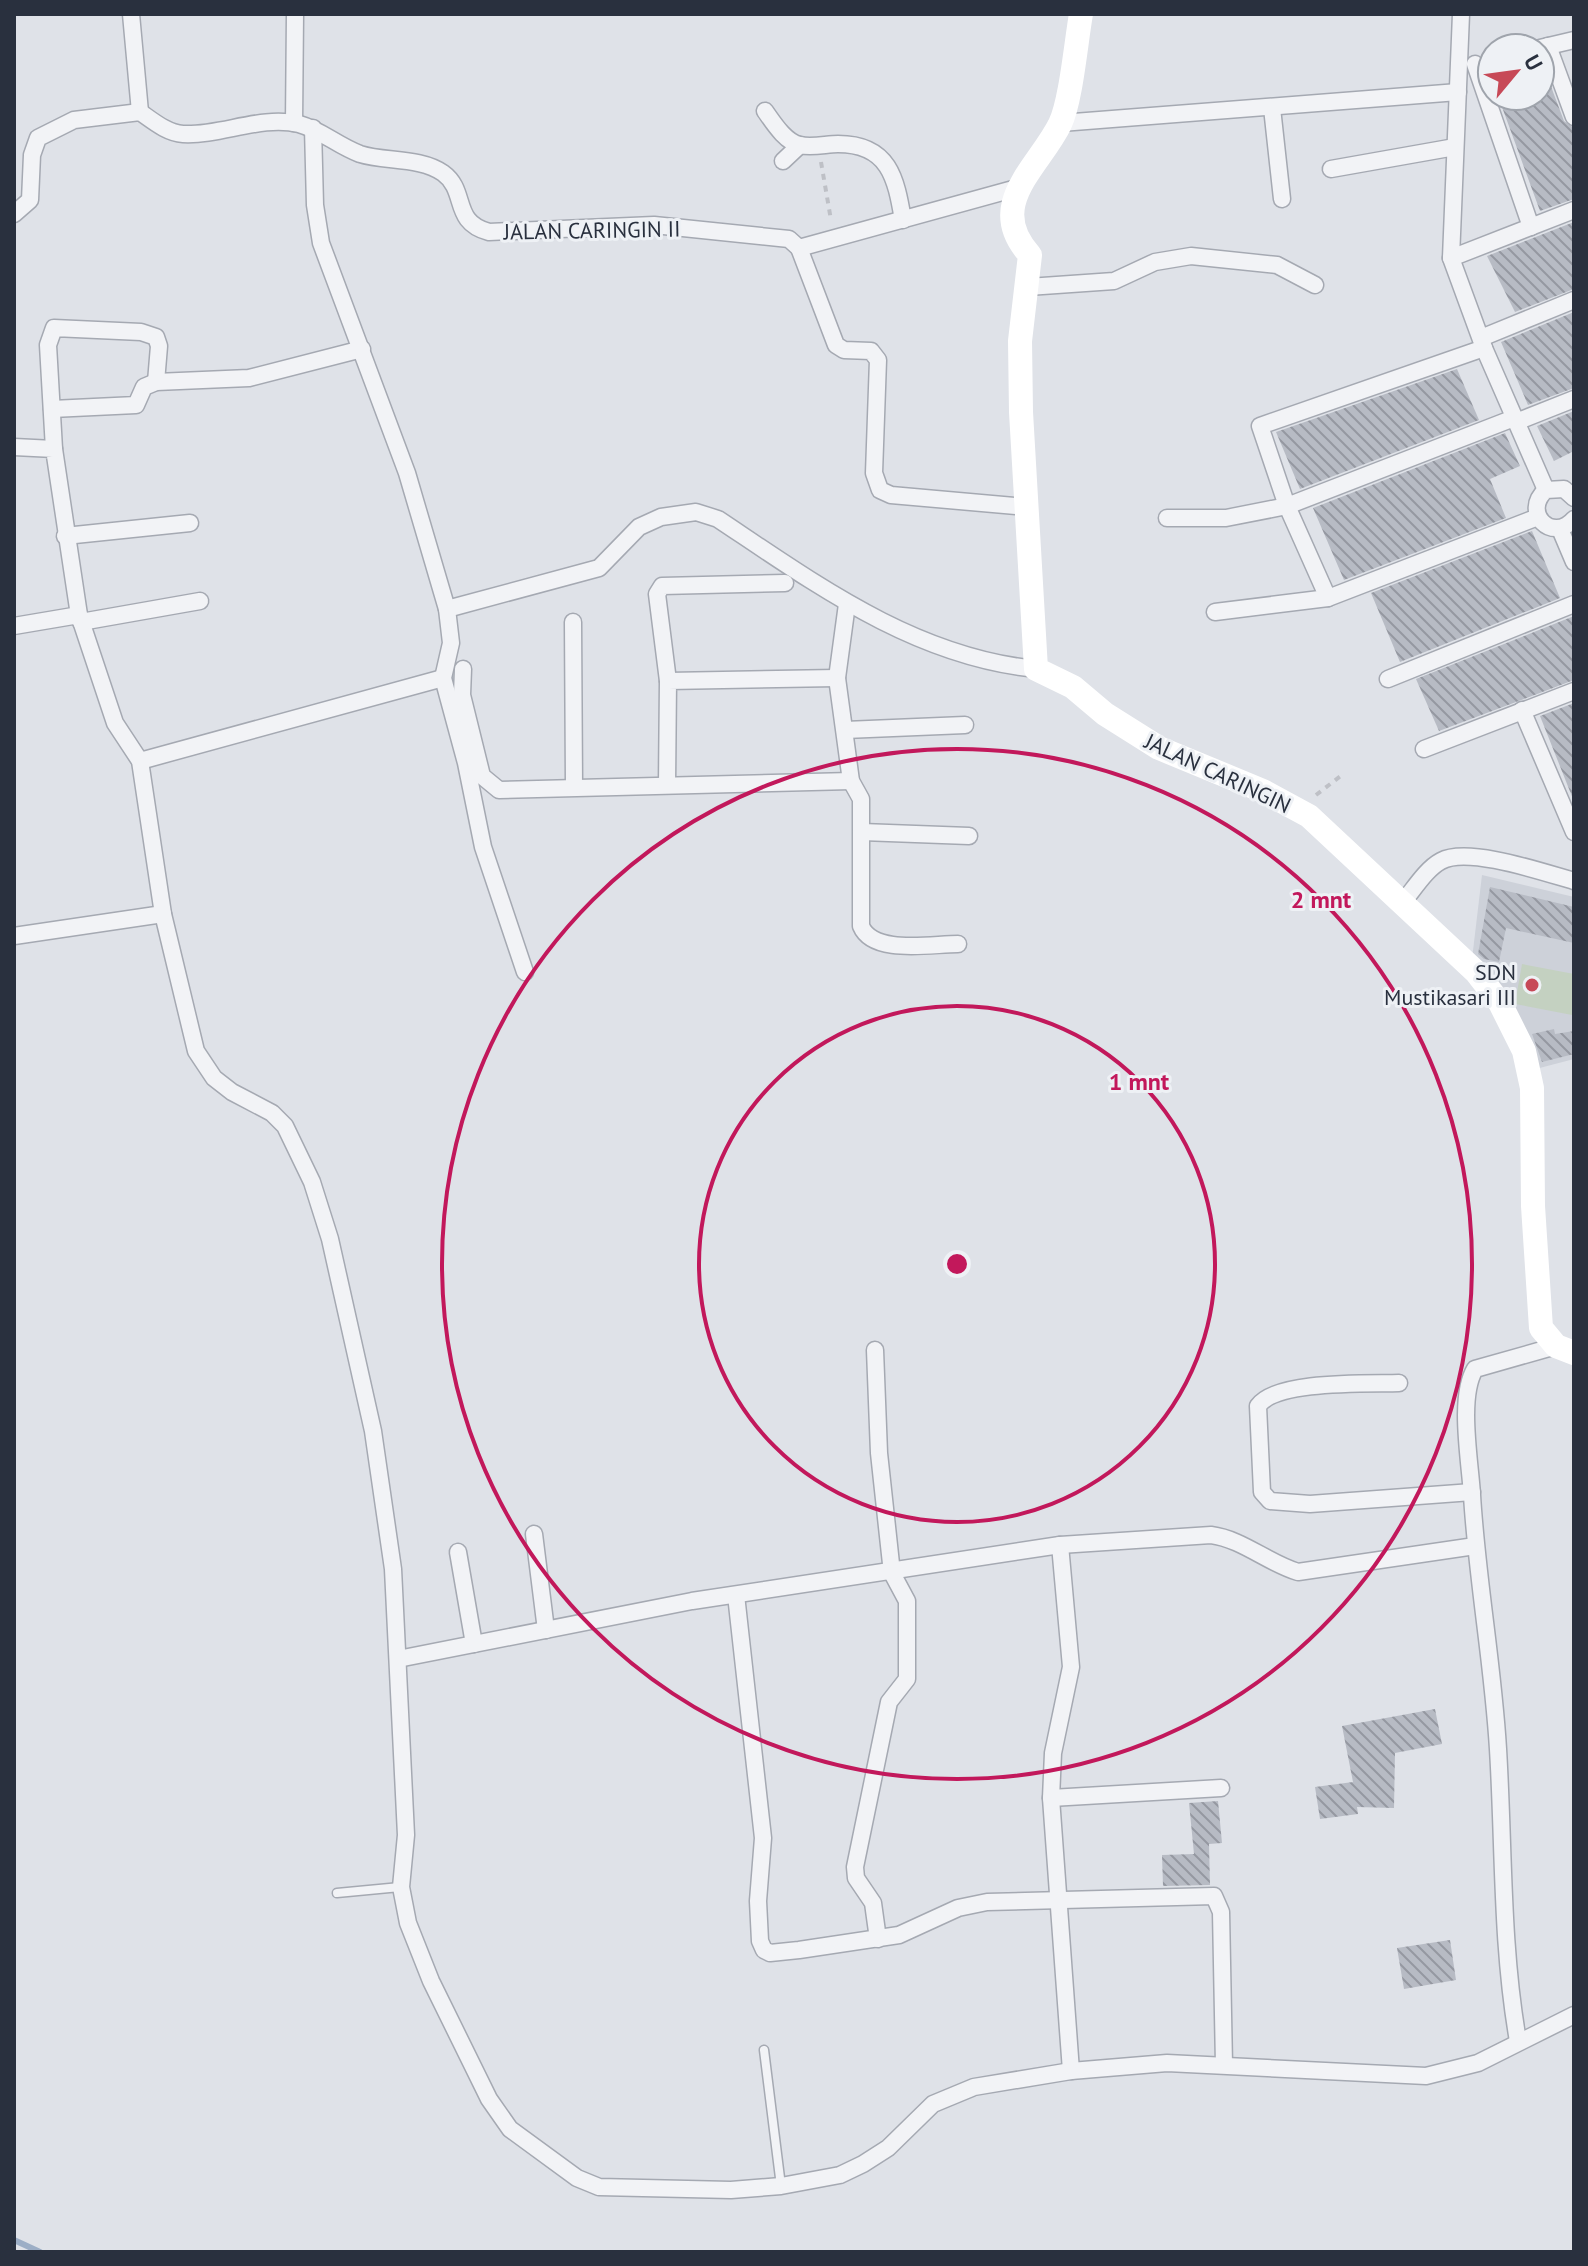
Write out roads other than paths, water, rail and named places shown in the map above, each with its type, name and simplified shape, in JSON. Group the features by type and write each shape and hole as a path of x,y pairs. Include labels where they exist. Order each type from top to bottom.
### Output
{"street":[{"path":"14,214 30,200 32,155 38,138 74,120 140,112 131,14"},
{"path":"294,123 295,14"},
{"path":"447,609 587,573 608,561 639,527 661,517 688,512 718,519 847,604 967,658 1036,669 1020,341 1030,255 1014,228 1017,188 1061,123 1081,14"},
{"path":"1461,14 1466,65 1531,227"},
{"path":"1466,65 1476,63"},
{"path":"1466,65 1458,92 1451,258 1483,343 1546,490"},
{"path":"1556,76 1574,117"},
{"path":"1061,123 1458,92"},
{"path":"1272,108 1282,199"},
{"path":"765,111 779,130 800,145 855,144 878,156 889,167 897,186 903,220"},
{"name":"JALAN CARINGIN II","path":"140,112 161,126 184,134 241,125 294,123 313,128 360,153 445,174 454,185 465,218 475,228 489,232 684,226 789,239 799,248"},
{"path":"313,128 315,205 321,243 407,473 447,609 451,643 443,678 466,763 483,847 525,972"},
{"path":"783,161 800,145"},
{"path":"1331,169 1455,147"},
{"path":"1017,188 799,248 836,345 844,350 871,351 878,360 874,473 880,490 891,495 1027,507"},
{"path":"1451,258 1574,210"},
{"path":"1028,287 1114,281 1155,262 1191,256 1277,265 1315,285"},
{"path":"1328,598 1287,506 1260,426 1483,343 1574,300"},
{"path":"156,382 159,346 150,334 54,328 48,345 54,449 80,618 115,723 140,761 163,914 188,1026 202,1062 232,1092 272,1113 285,1126 312,1182 330,1239 359,1360 386,1507 398,1659 406,1835 401,1887 408,1923 421,1957 489,2099 510,2129 577,2178 599,2187 656,2190 781,2186 840,2175 863,2164 888,2148 933,2104 956,2092 1071,2071 1167,2063 1426,2076 1478,2063 1574,2015"},
{"path":"52,409 136,405 144,387 156,382 249,378 362,349"},
{"path":"1167,518 1226,518 1287,506 1574,399"},
{"path":"14,447 54,449"},
{"path":"1574,498 1564,489 1546,490 1537,499 1538,517 1547,527 1567,524 1574,562"},
{"path":"1215,612 1328,598 1538,517"},
{"path":"65,536 190,523"},
{"path":"667,785 668,681 657,594 662,586 785,583"},
{"path":"14,626 200,601"},
{"path":"847,604 837,678 851,781 861,799 861,926 865,936 877,943 958,944"},
{"path":"1388,679 1574,604"},
{"path":"573,622 574,786"},
{"path":"463,669 462,695 482,776 499,790 851,781"},
{"name":"JALAN CARINGIN","path":"1036,669 1073,687 1116,722 1159,748 1263,791 1305,813 1476,972 1500,1003 1524,1051 1532,1088 1536,1293 1541,1328 1565,1350"},
{"path":"140,761 443,678"},
{"path":"668,681 837,678"},
{"path":"1424,749 1574,691"},
{"path":"1522,710 1574,832"},
{"path":"845,730 965,725"},
{"path":"862,832 969,836"},
{"path":"1403,902 1435,865 1452,857 1538,871 1574,881"},
{"path":"14,936 163,914"},
{"path":"875,1350 879,1453 892,1573 907,1601 907,1679 889,1702 855,1867 856,1878 873,1903 878,1939"},
{"path":"1518,2041 1504,1923 1498,1746 1475,1546 1469,1379 1475,1369 1484,1365 1565,1350"},
{"path":"1399,1383 1293,1389 1263,1399 1258,1406 1262,1492 1270,1501 1310,1504 1472,1492"},
{"path":"534,1534 546,1630"},
{"path":"398,1659 736,1595 1060,1545 1211,1535 1226,1537 1274,1565 1298,1572 1475,1546"},
{"path":"1060,1545 1070,1629 1071,1667 1053,1753 1051,1798 1071,2071"},
{"path":"458,1552 474,1644"},
{"path":"736,1595 763,1838 758,1901 760,1941 770,1953 899,1935 958,1908 987,1902 1214,1896 1221,1912 1224,2065"},
{"path":"1051,1798 1221,1788"}],"lane":[{"path":"337,1893 401,1887"},
{"path":"764,2050 781,2186"}],"waterway":[{"path":"14,2240 40,2252"}],"place":[{"name":"SDN Mustikasari III","path":"1532,985"}]}
